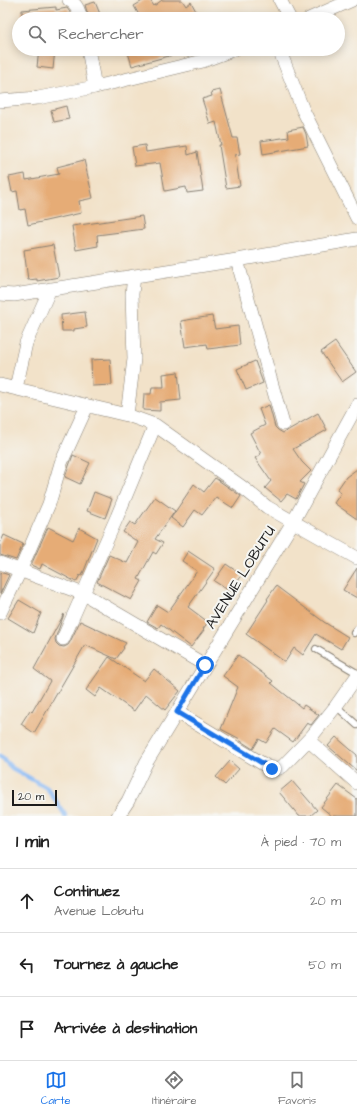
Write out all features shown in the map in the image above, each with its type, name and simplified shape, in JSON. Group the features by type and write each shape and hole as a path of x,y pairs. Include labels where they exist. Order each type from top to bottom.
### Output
{"street":[{"path":"69,0 74,3 79,12"},
{"path":"280,0 286,12"},
{"path":"325,12 352,0"},
{"path":"89,56 95,87"},
{"path":"0,102 38,98 95,87 203,61 216,56"},
{"path":"282,56 303,110 357,218"},
{"path":"0,294 14,295 237,260 357,239"},
{"path":"237,260 283,424"},
{"path":"127,416 134,359 132,294 134,276"},
{"path":"16,388 26,343 50,289"},
{"path":"0,385 127,416 155,425 242,487 267,507 357,558"},
{"name":"AVENUE LOBUTU","path":"118,816 128,801 146,763 293,522 357,405"},
{"path":"0,612 20,571 49,504 61,463 87,406"},
{"path":"63,639 84,594 155,425"},
{"path":"0,563 84,594 205,665"},
{"path":"177,712 272,769 279,769 308,740 336,706 357,674"},
{"path":"308,740 357,783"}],"lane":[{"path":"316,649 357,674"},
{"path":"336,706 357,725"}],"building":[{"path":"144,0 150,0 154,6 162,0 182,0 186,6 191,2 196,12 137,12 134,6"},
{"path":"95,2 99,12 87,12 85,5"},
{"path":"56,7 56,10 67,8 70,12 22,12 22,10"},
{"path":"38,56 54,56 53,69 37,67"},
{"path":"129,56 169,56 132,66"},
{"path":"220,90 233,138 237,138 240,154 235,155 240,186 226,188 219,145 221,145 216,122 210,124 202,99 212,96 211,92"},
{"path":"66,106 69,119 54,122 51,110"},
{"path":"303,127 308,146 263,154 261,141 289,137 288,130"},
{"path":"145,145 146,152 187,146 188,155 197,152 203,191 187,193 186,187 165,191 160,163 135,166 132,147"},
{"path":"84,160 93,198 79,201 81,213 28,225 25,209 20,210 17,191 12,192 9,177 25,174 26,180 59,174 57,167"},
{"path":"142,216 144,229 97,235 98,246 76,250 72,226"},
{"path":"53,245 59,277 37,281 37,279 28,280 24,250"},
{"path":"85,312 87,327 74,329 74,331 62,331 61,315"},
{"path":"212,316 215,329 238,326 240,345 208,349 207,344 185,347 181,321"},
{"path":"335,342 356,372 342,382 321,352"},
{"path":"110,359 112,385 92,386 91,360"},
{"path":"255,361 263,383 246,390 237,369"},
{"path":"178,372 181,400 160,402 160,411 143,410 144,394 151,394 152,387 164,387 163,374"},
{"path":"269,405 275,427 283,433 318,413 327,430 293,449 302,462 311,471 300,482 304,484 296,499 287,494 281,501 265,488 271,481 255,458 261,454 250,433 265,425 259,409"},
{"path":"73,455 90,463 80,484 65,477"},
{"path":"357,469 357,519 334,503 341,493 337,490 346,477"},
{"path":"215,478 241,496 233,508 216,497 202,515 195,510 183,527 171,518 194,484 204,492"},
{"path":"94,492 112,499 105,518 87,511"},
{"path":"155,497 175,511 155,539 163,543 156,554 153,552 138,579 142,581 131,600 97,582 109,555 127,563 138,542 123,532 130,522 135,525"},
{"path":"48,527 73,540 79,528 97,538 82,576 80,575 76,582 42,564 40,569 31,565"},
{"path":"4,535 23,544 16,560 0,555 0,544"},
{"path":"188,551 215,569 188,607 208,622 191,647 161,624 158,628 147,622 157,605 168,612 197,571 182,561"},
{"path":"226,564 242,575 231,592 214,581"},
{"path":"357,568 357,598 343,590"},
{"path":"0,572 9,575 0,594"},
{"path":"276,586 324,622 348,637 341,649 316,634 303,655 294,648 285,662 246,634"},
{"path":"19,600 41,613 33,633 8,618"},
{"path":"64,614 55,639 59,646 64,647 68,645 80,621 126,643 116,659 85,645 34,733 21,724 30,710 32,712 50,681 34,669"},
{"path":"238,655 273,681 271,683 302,708 304,705 319,715 311,725 307,723 293,742 275,729 266,743 259,739 253,749 239,740 240,739 221,729 238,687 223,676"},
{"path":"109,657 144,681 154,669 180,691 165,710 146,694 134,711 101,688 95,697 86,690"},
{"path":"336,737 357,755 357,771 328,746"},
{"path":"230,761 239,769 225,785 216,777"},
{"path":"292,781 317,810 310,816 299,816 279,792"},
{"path":"338,785 357,799 357,816 332,816 321,807"}],"waterway":[{"path":"0,756 12,768 47,788 65,816"}],"route":[{"path":"205,665 177,712 272,769"}]}
